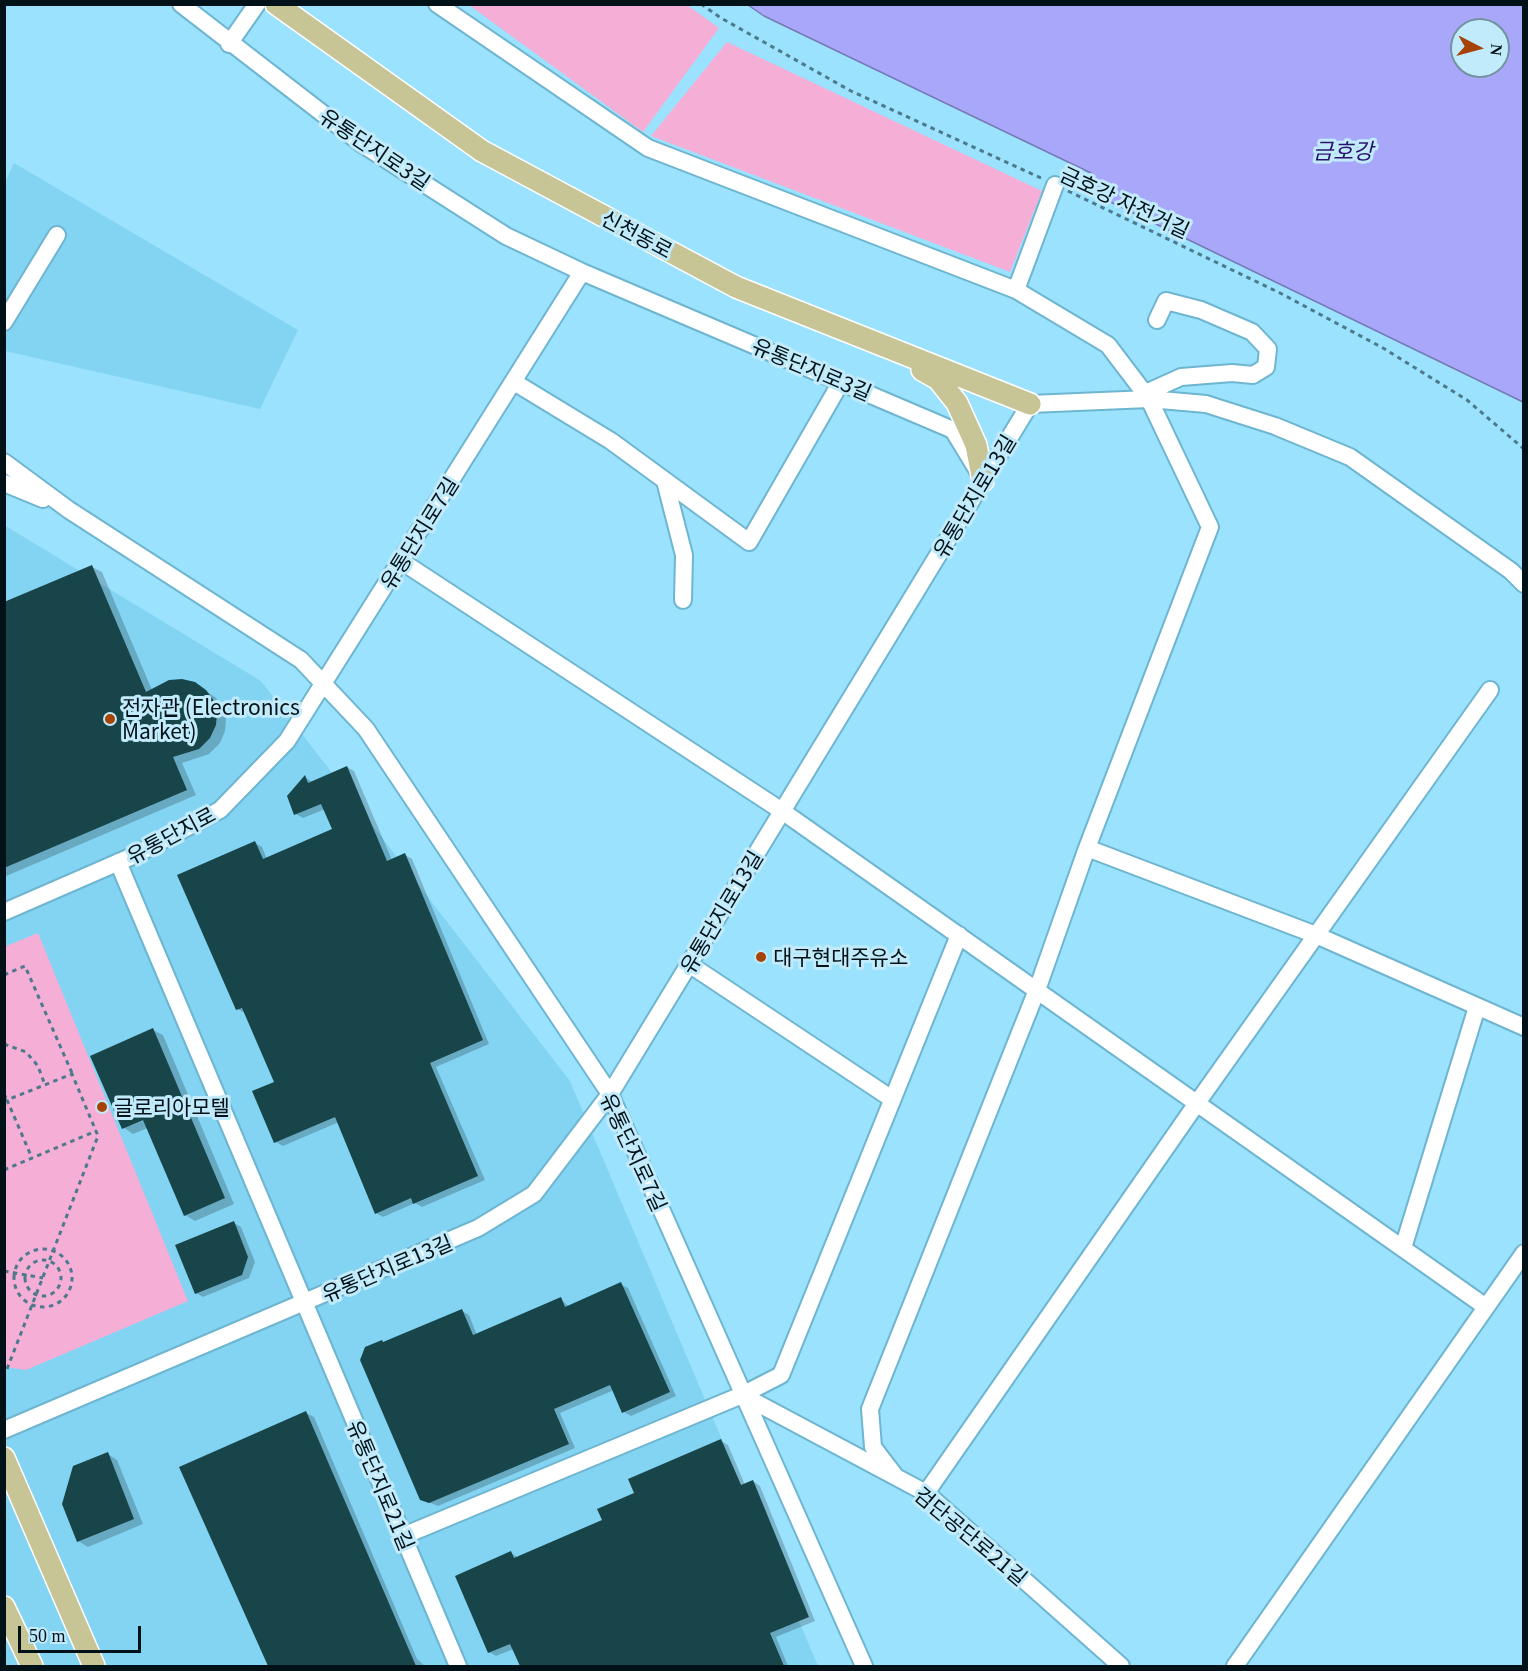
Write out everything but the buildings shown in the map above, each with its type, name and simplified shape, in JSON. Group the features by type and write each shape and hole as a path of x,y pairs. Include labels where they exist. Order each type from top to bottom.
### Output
{"main road":[{"name":"신천동로","path":"276,4 482,151 736,287 1030,404"},
{"path":"872,341 938,379 957,403 975,445 983,481"},
{"path":"4,1458 94,1666"},
{"path":"4,1607 33,1666"}],"street":[{"name":"유통단지로3길","path":"181,4 229,44 362,144 506,236 582,272 954,430 983,481"},
{"path":"229,44 257,4"},
{"path":"437,4 648,148 1016,290 1108,345 1149,399 1210,527 1087,848 1037,990 870,1409 873,1447 896,1477"},
{"path":"1016,290 1055,185"},
{"path":"4,322 57,235"},
{"path":"582,272 513,382 611,441 749,542 842,382"},
{"path":"1149,399 1150,391 1181,377 1232,373 1253,375 1266,367 1268,349 1252,332 1201,310 1166,301 1157,320"},
{"name":"유통단지로7길","path":"324,684 513,382"},
{"path":"1030,404 1149,399 1206,405 1275,426 1350,457 1510,571 1524,584"},
{"name":"유통단지로13길","path":"4,1430 478,1228 534,1194 610,1095 1030,404"},
{"path":"4,462 69,510"},
{"path":"666,481 684,555 683,600"},
{"path":"4,483 69,510"},
{"name":"유통단지로7길","path":"69,510 301,660 366,729 610,1095 864,1666"},
{"path":"401,561 782,811 1486,1306"},
{"name":"유통단지로","path":"4,912 118,862 220,810 287,741 324,684"},
{"path":"926,1493 1197,1103 1490,690"},
{"path":"1087,848 1316,935 1524,1027"},
{"name":"유통단지로13길","path":"118,862 304,1304"},
{"path":"403,1536 742,1395 781,1375 959,935"},
{"path":"689,964 892,1099"},
{"path":"1403,1248 1477,1007"},
{"path":"1235,1666 1524,1253"},
{"name":"유통단지로21길","path":"304,1304 458,1666"},
{"name":"검단공단로21길","path":"742,1395 926,1493 1121,1666"}],"path":[{"name":"금호강 자전거길","path":"701,4 721,18 851,91 1055,185 1280,293 1383,348 1467,400 1524,449"},
{"path":"4,975 25,966 98,1136 7,1369"},
{"path":"4,1044 26,1052 38,1066 45,1084"},
{"path":"7,1100 72,1074"},
{"path":"4,1094 32,1158"},
{"path":"4,1170 96,1131"},
{"path":"35,1250 54,1251 62,1255 72,1271 70,1290 56,1304 46,1307 33,1305 20,1296 15,1287 15,1273 20,1260 35,1250"},
{"path":"44,1260 60,1274 60,1285 48,1296 37,1295 27,1287 26,1275 32,1264 44,1260"},
{"path":"4,1271 43,1278"}],"shaded area":[{"path":"469,5 687,5 719,28 643,132"},
{"path":"727,42 1042,191 1010,272 651,136"},
{"path":"14,163 298,330 260,409 5,351 4,185"},
{"path":"4,525 261,681 570,1081 818,1666 5,1666"},
{"path":"38,933 188,1301 26,1370 5,1367 4,947"}],"water":[{"name":"금호강","path":"748,5 1523,5 1523,402 1096,195 1093,174 764,16"}],"place":[{"name":"전자관 (Electronics Market)","path":"110,719"},
{"name":"대구현대주유소","path":"761,957"},
{"name":"글로리아모텔","path":"102,1107"}]}
